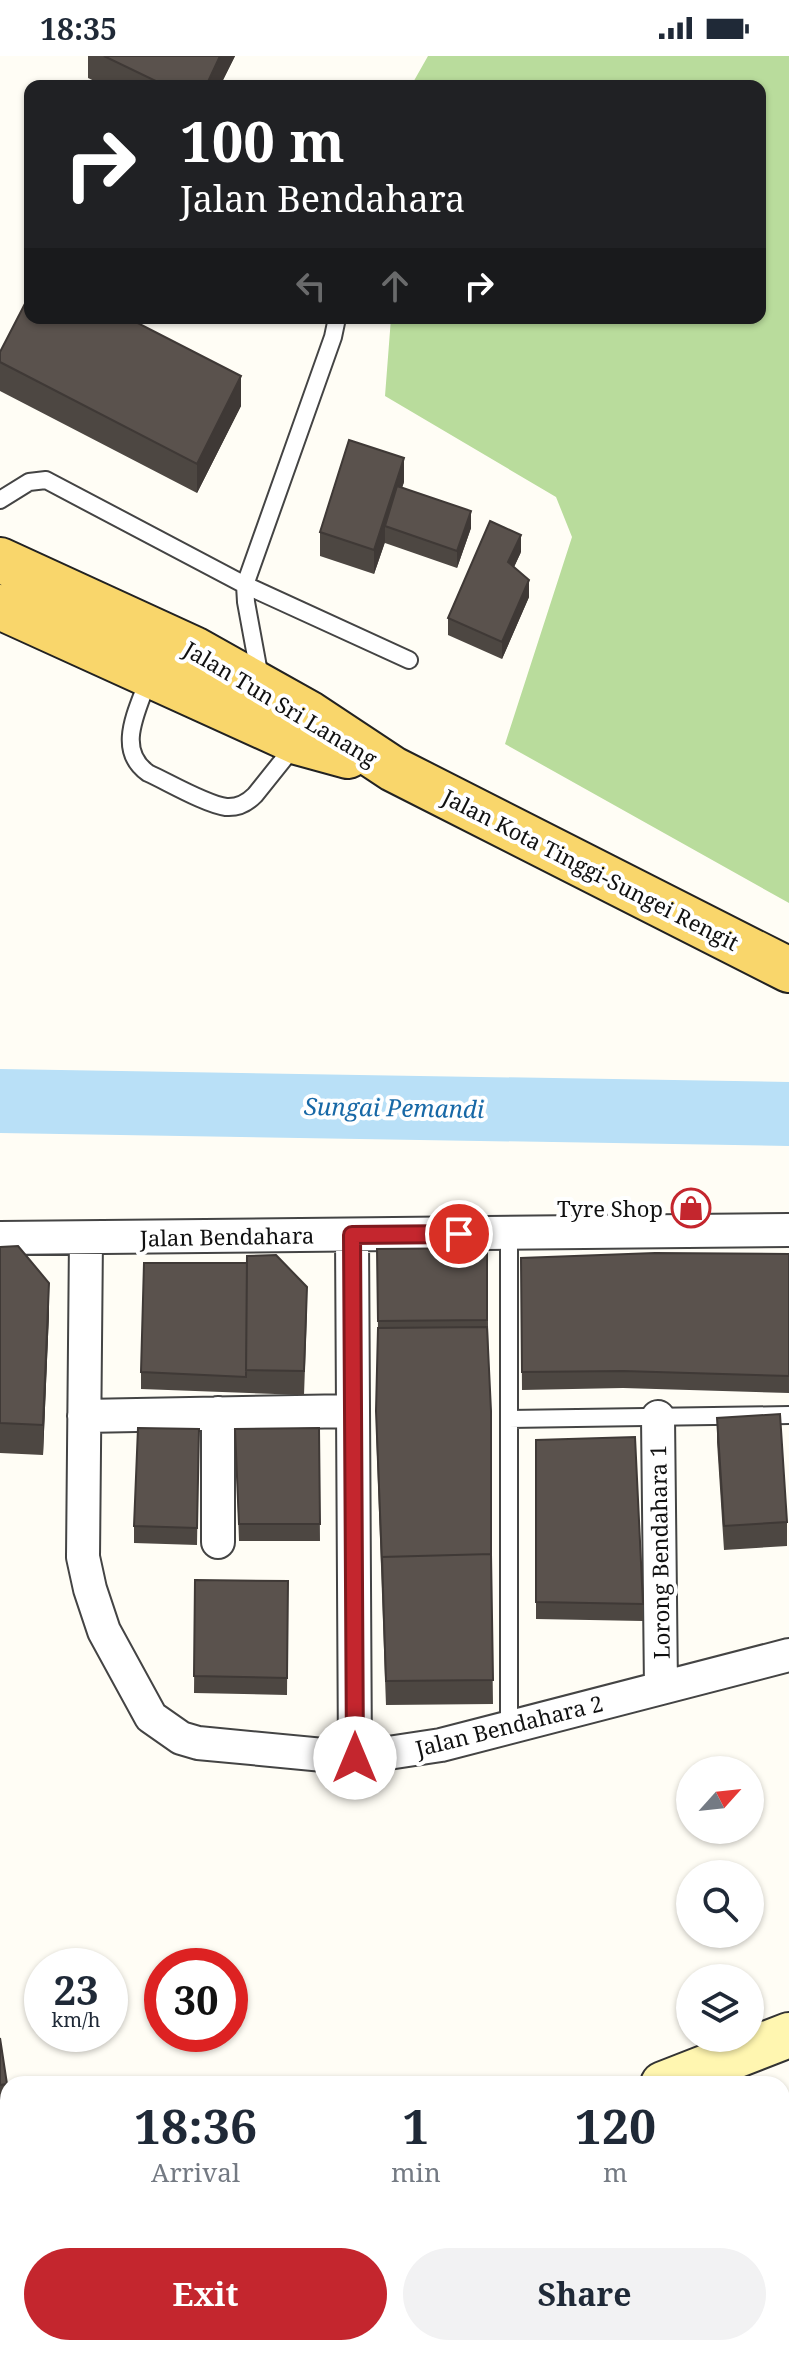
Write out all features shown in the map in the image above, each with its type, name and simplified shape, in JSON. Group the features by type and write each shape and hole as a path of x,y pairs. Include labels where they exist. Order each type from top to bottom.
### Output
{"main road":[{"name":"Jalan Tun Sri Lanang","path":"0,560 194,649 310,714 393,769"},
{"name":"Jalan Tun Sri Lanang","path":"2,614 150,675 297,742 393,769"},
{"name":"Jalan Kota Tinggi-Sungei Rengit","path":"393,769 789,970"}],"street":[{"name":"Jalan Bendahara","path":"0,1238 789,1230"},
{"path":"352,1235 355,1758"},
{"name":"Jalan Bendahara 2","path":"86,1238 83,1557 104,1631 151,1717 181,1738 198,1743 355,1758 441,1745 789,1655"},
{"path":"84,1416 353,1411"},
{"path":"218,1413 218,1542"},
{"name":"Lorong Bendahara 1","path":"658,1417 661,1688"},
{"path":"684,2076 789,2035"}],"lane":[{"path":"262,687 245,585 336,324"},
{"path":"0,500 29,482 46,480 245,585 409,660"},
{"path":"150,675 130,733 129,745 138,766 148,773 228,807 248,802 297,742"},
{"path":"509,1233 509,1727"},
{"path":"509,1419 789,1415"}],"green space":[{"path":"428,56 789,56 789,903 505,744 572,537 556,497 385,396 391,324 766,324 766,80 414,80"}],"building":[{"path":"104,56 220,56 209,80 154,80"},
{"path":"24,306 24,324 140,324 241,376 197,464 0,362 0,352"},
{"path":"349,440 404,458 374,550 320,532"},
{"path":"397,486 471,511 457,551 385,526"},
{"path":"490,521 521,535 508,562 529,580 502,642 448,618"},
{"path":"18,1246 49,1283 43,1425 0,1423 0,1247"},
{"path":"487,1248 487,1320 378,1321 377,1249"},
{"path":"655,1253 789,1254 789,1376 623,1371 522,1372 521,1258"},
{"path":"276,1255 307,1287 304,1371 246,1370 247,1256"},
{"path":"144,1263 247,1263 246,1377 141,1372"},
{"path":"487,1327 491,1411 491,1554 382,1557 382,1563 376,1411 378,1328"},
{"path":"780,1414 787,1522 724,1526 717,1418"},
{"path":"138,1428 199,1429 197,1528 134,1526"},
{"path":"319,1428 320,1524 239,1524 235,1429"},
{"path":"635,1437 643,1604 536,1602 536,1440"},
{"path":"491,1554 493,1680 386,1681 382,1557"},
{"path":"195,1580 288,1581 287,1678 194,1676"},
{"path":"0,2038 6,2076 0,2076"}],"waterway":[{"name":"Sungai Pemandi","path":"0,1101 789,1114"}],"place":[{"name":"Tyre Shop","path":"691,1208"}],"route":[{"path":"355,1758 352,1235 459,1234"}]}
